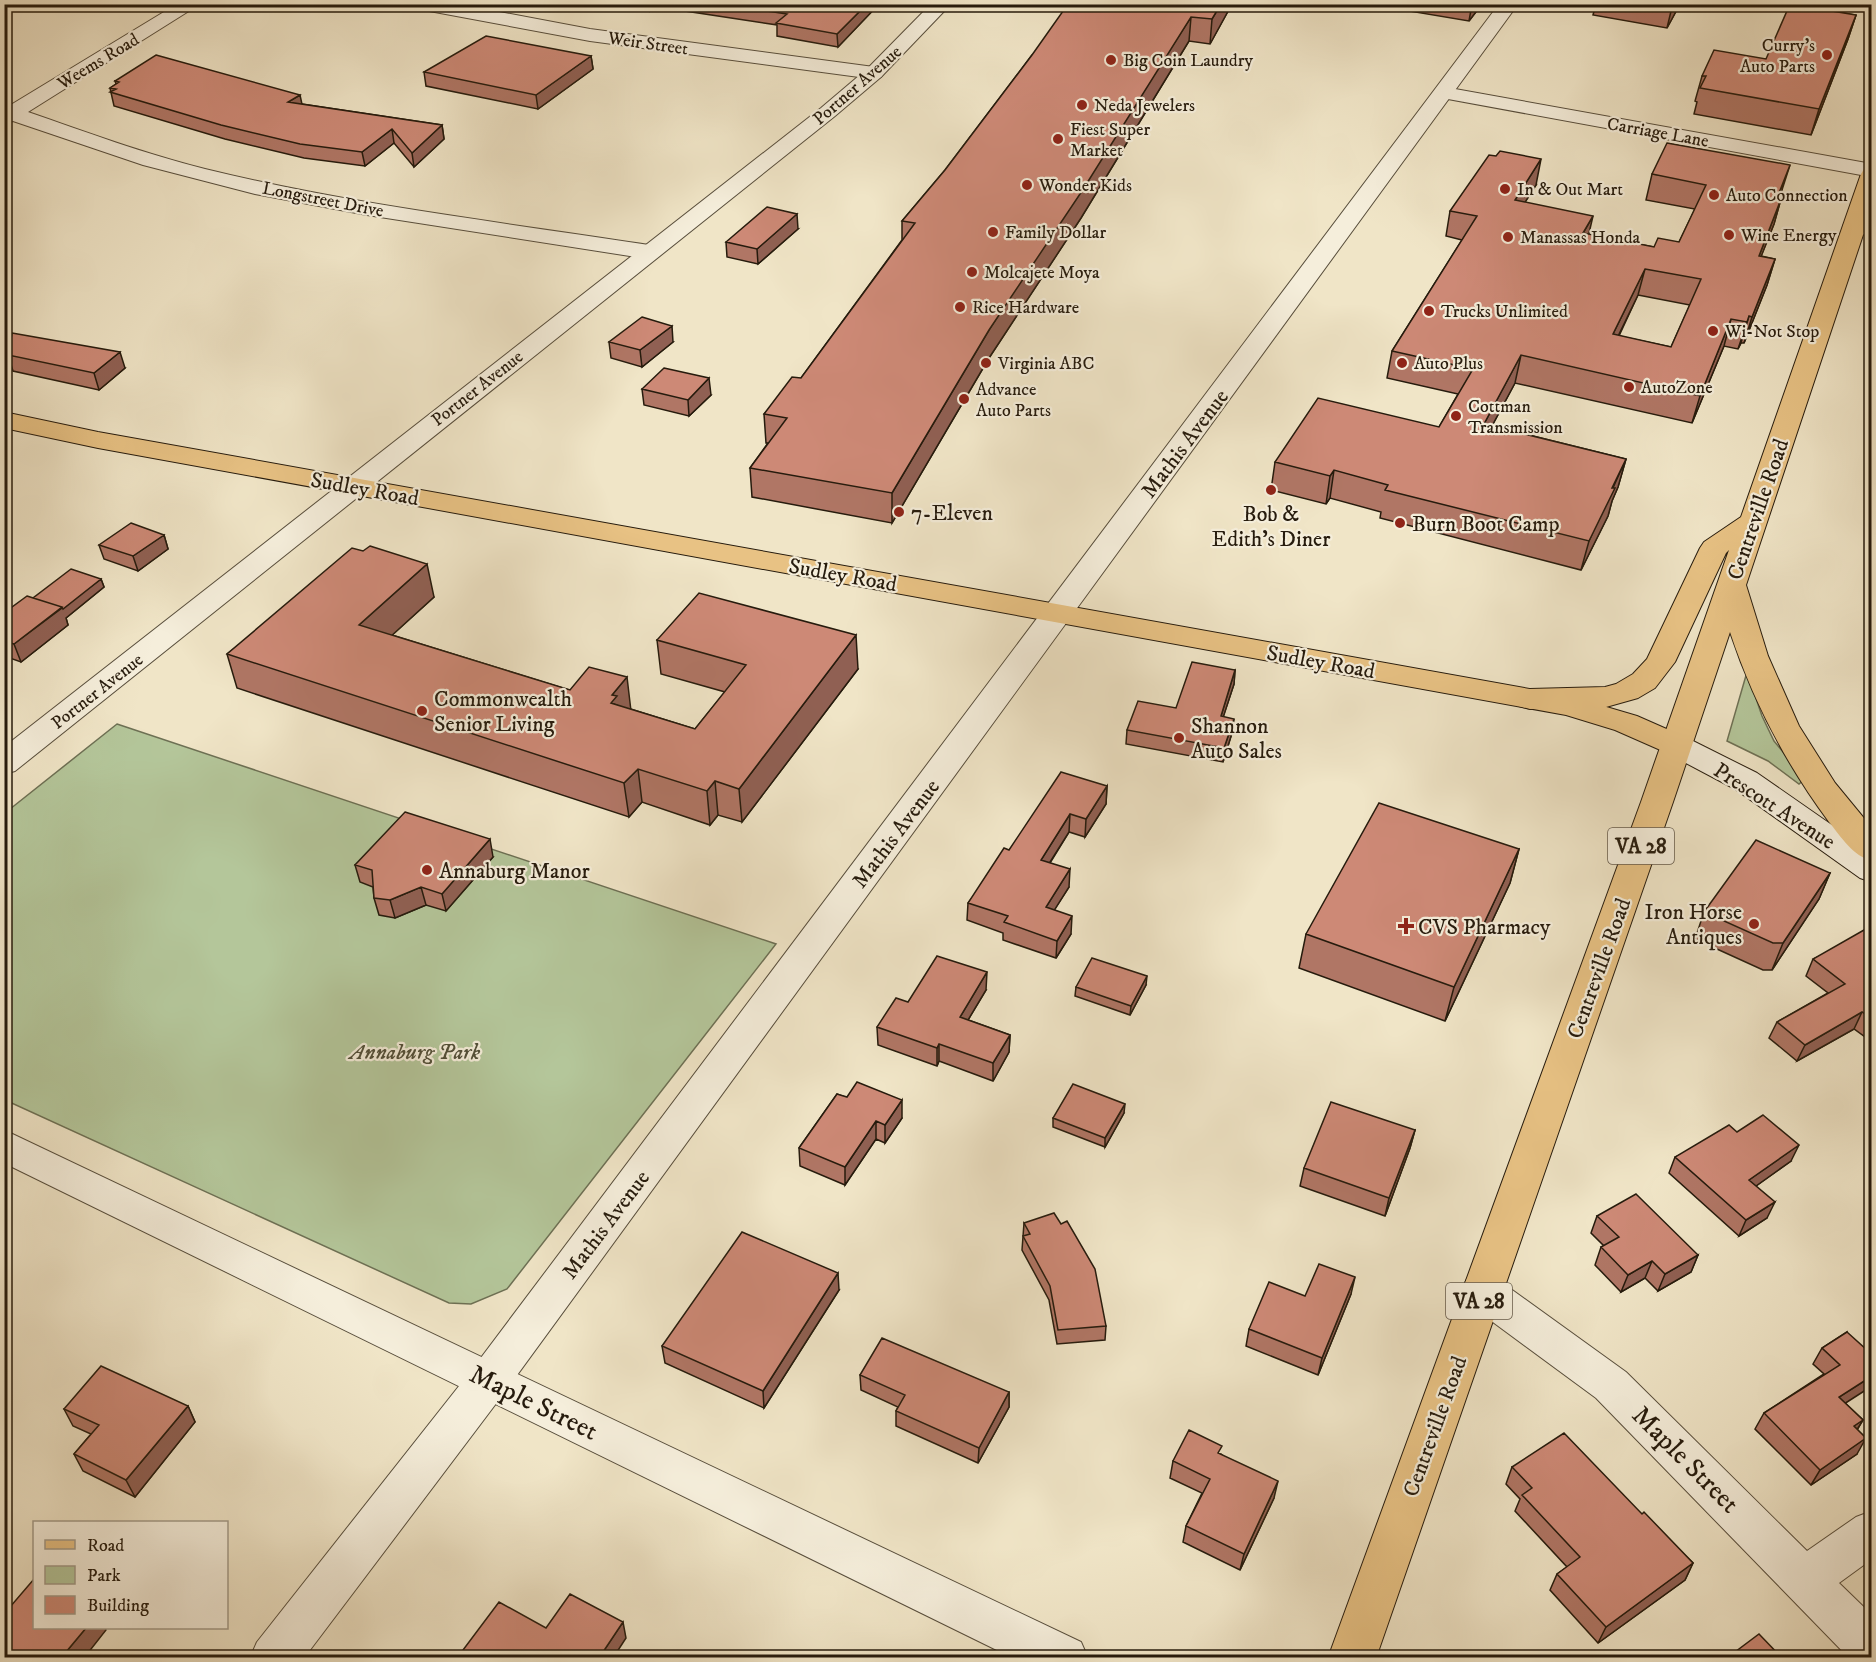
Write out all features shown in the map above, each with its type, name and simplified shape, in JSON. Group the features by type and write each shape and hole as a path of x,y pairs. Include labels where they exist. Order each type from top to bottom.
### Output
{"main road":[{"name":"Centreville Road","path":"1352,1658 1676,746 1753,521 1863,228 1872,172"},
{"name":"Sudley Road","path":"4,420 354,486 1530,699 1605,716 1676,746"},
{"path":"1530,699 1606,697 1627,691 1644,681 1660,662 1714,548 1753,521"},
{"path":"1731,584 1751,656 1791,740 1832,802 1872,850"}],"street":[{"name":"Weems Road","path":"7,114 191,4"},
{"name":"Weir Street","path":"424,4 590,35 874,73"},
{"name":"Portner Avenue","path":"4,764 828,112 874,73 942,4"},
{"name":"Mathis Avenue","path":"274,1658 489,1380 1509,4"},
{"name":"Carriage Lane","path":"1444,93 1872,172"},
{"name":"Longstreet Drive","path":"7,114 157,163 212,177 326,200 649,252"},
{"name":"Prescott Avenue","path":"1676,746 1746,781 1872,870"},
{"name":"Maple Street","path":"4,1145 1064,1658"},
{"name":"Maple Street","path":"1482,1291 1611,1385 1872,1648"},
{"path":"1805,1580 1872,1532"}],"green space":[{"path":"1747,672 1762,716 1774,741 1805,779 1799,784 1768,761 1727,741"},
{"name":"Annaburg Park","path":"117,724 776,944 507,1289 471,1304 449,1303 5,1100 5,813"}],"building":[{"path":"722,4 867,4 837,34 776,23 787,14"},
{"path":"1068,4 1221,4 1212,19 1191,17 1082,191 989,330 892,493 750,468 787,418 764,414 792,377 801,378 915,223 902,221 945,170"},
{"path":"1655,4 1673,4 1672,7"},
{"path":"1790,4 1821,4 1819,9 1856,15 1819,109 1700,88 1706,76 1702,76 1714,50 1766,59"},
{"path":"486,36 591,56 536,95 424,72"},
{"path":"156,55 300,95 288,102 442,125 412,153 392,129 362,152 300,144 221,125 110,92 116,89 110,88 119,82 115,81"},
{"path":"1667,143 1790,165 1777,198 1781,199 1759,256 1775,259 1752,317 1749,316 1747,322 1731,319 1700,396 1521,355 1484,424 1626,459 1612,488 1615,488 1589,541 1385,490 1388,485 1334,470 1330,476 1275,462 1318,398 1439,427 1473,369 1392,351 1477,216 1450,211 1489,155 1496,156 1500,151 1541,159 1515,200 1593,216 1583,233 1654,247 1658,238 1679,242 1706,185 1652,174","holes":["1645,269 1701,279 1671,347 1613,334"]},
{"path":"767,207 797,214 757,249 726,242"},
{"path":"642,317 672,326 640,350 609,342"},
{"path":"12,333 120,352 94,373 8,355"},
{"path":"664,368 709,378 688,400 642,389"},
{"path":"131,523 164,535 133,556 99,545"},
{"path":"370,546 427,564 359,625 570,690 589,667 627,677 612,695 617,696 611,703 695,729 746,665 657,640 699,593 856,635 739,789 715,781 707,791 638,769 624,783 227,654 352,548 363,551"},
{"path":"71,569 101,579 63,609 33,598"},
{"path":"27,596 62,607 14,644 4,641 4,613"},
{"path":"1192,662 1235,670 1221,716 1234,719 1224,748 1127,730 1138,701 1176,708"},
{"path":"1061,772 1107,786 1086,819 1070,814 1041,860 1070,869 1046,907 1072,916 1057,941 1004,922 1008,916 968,903 1004,848 1009,850"},
{"name":"CVS Pharmacy","path":"1379,803 1519,849 1454,987 1306,934"},
{"name":"Annaburg Manor","path":"405,812 490,839 442,894 421,887 390,900 374,898 372,870 355,865"},
{"name":"Iron Horse Antiques","path":"1756,840 1830,873 1783,943 1773,943 1704,912"},
{"path":"1864,930 1869,934 1872,932 1872,1019 1862,1012 1805,1045 1777,1022 1845,984 1813,959"},
{"path":"937,956 987,972 960,1017 1010,1035 993,1063 939,1044 937,1048 877,1027 896,998 908,1002"},
{"path":"1092,958 1147,976 1131,1006 1076,987"},
{"path":"857,1082 902,1100 885,1125 876,1121 845,1167 799,1148 837,1094 847,1097"},
{"path":"1073,1084 1125,1104 1105,1138 1053,1118"},
{"path":"1331,1102 1415,1130 1389,1198 1304,1168"},
{"path":"1763,1115 1799,1145 1749,1180 1775,1202 1746,1220 1675,1157 1729,1125 1737,1132"},
{"path":"1636,1194 1698,1255 1665,1274 1652,1261 1628,1275 1601,1247 1619,1237 1597,1216"},
{"path":"1054,1213 1061,1224 1067,1221 1095,1269 1106,1326 1058,1330 1050,1286 1023,1236 1030,1234 1024,1223"},
{"path":"742,1232 838,1273 763,1391 662,1346"},
{"path":"1319,1264 1355,1277 1322,1358 1249,1329 1269,1282 1305,1296"},
{"path":"1847,1332 1867,1350 1872,1347 1872,1376 1839,1397 1863,1420 1854,1426 1866,1438 1820,1470 1764,1413 1840,1365 1822,1348"},
{"path":"882,1338 1009,1392 979,1448 896,1411 905,1395 860,1375"},
{"path":"101,1366 188,1406 126,1480 74,1454 99,1425 64,1409"},
{"path":"1189,1430 1222,1446 1218,1453 1278,1481 1244,1554 1186,1526 1210,1479 1173,1461"},
{"path":"1564,1433 1693,1563 1606,1627 1557,1574 1580,1557 1522,1495 1532,1488 1512,1467"},
{"path":"33,1580 33,1629 85,1629 61,1658 4,1658 4,1614"},
{"path":"570,1594 623,1622 599,1658 457,1658 499,1602 546,1628"},
{"path":"1759,1634 1782,1658 1727,1658"}],"place":[{"name":"Curry's Auto Parts","path":"1827,55"},
{"name":"Big Coin Laundry","path":"1111,60"},
{"name":"Neda Jewelers","path":"1082,105"},
{"name":"Fiest Super Market","path":"1058,139"},
{"name":"Wonder Kids","path":"1027,185"},
{"name":"In & Out Mart","path":"1505,189"},
{"name":"Auto Connection","path":"1714,195"},
{"name":"Family Dollar","path":"993,232"},
{"name":"Wine Energy","path":"1729,235"},
{"name":"Manassas Honda","path":"1508,237"},
{"name":"Molcajete Moya","path":"972,272"},
{"name":"Rice Hardware","path":"960,307"},
{"name":"Trucks Unlimited","path":"1429,311"},
{"name":"Wi-Not Stop","path":"1713,331"},
{"name":"Virginia ABC","path":"986,363"},
{"name":"Auto Plus","path":"1402,363"},
{"name":"AutoZone","path":"1629,387"},
{"name":"Advance Auto Parts","path":"964,399"},
{"name":"Cottman Transmission","path":"1456,416"},
{"name":"Bob & Edith's Diner","path":"1271,490"},
{"name":"7-Eleven","path":"899,512"},
{"name":"Burn Boot Camp","path":"1400,523"},
{"name":"Commonwealth Senior Living","path":"422,711"},
{"name":"Shannon Auto Sales","path":"1179,738"},
{"name":"Annaburg Manor","path":"427,870"},
{"name":"Iron Horse Antiques","path":"1754,924"},
{"name":"CVS Pharmacy","path":"1406,926"}]}
